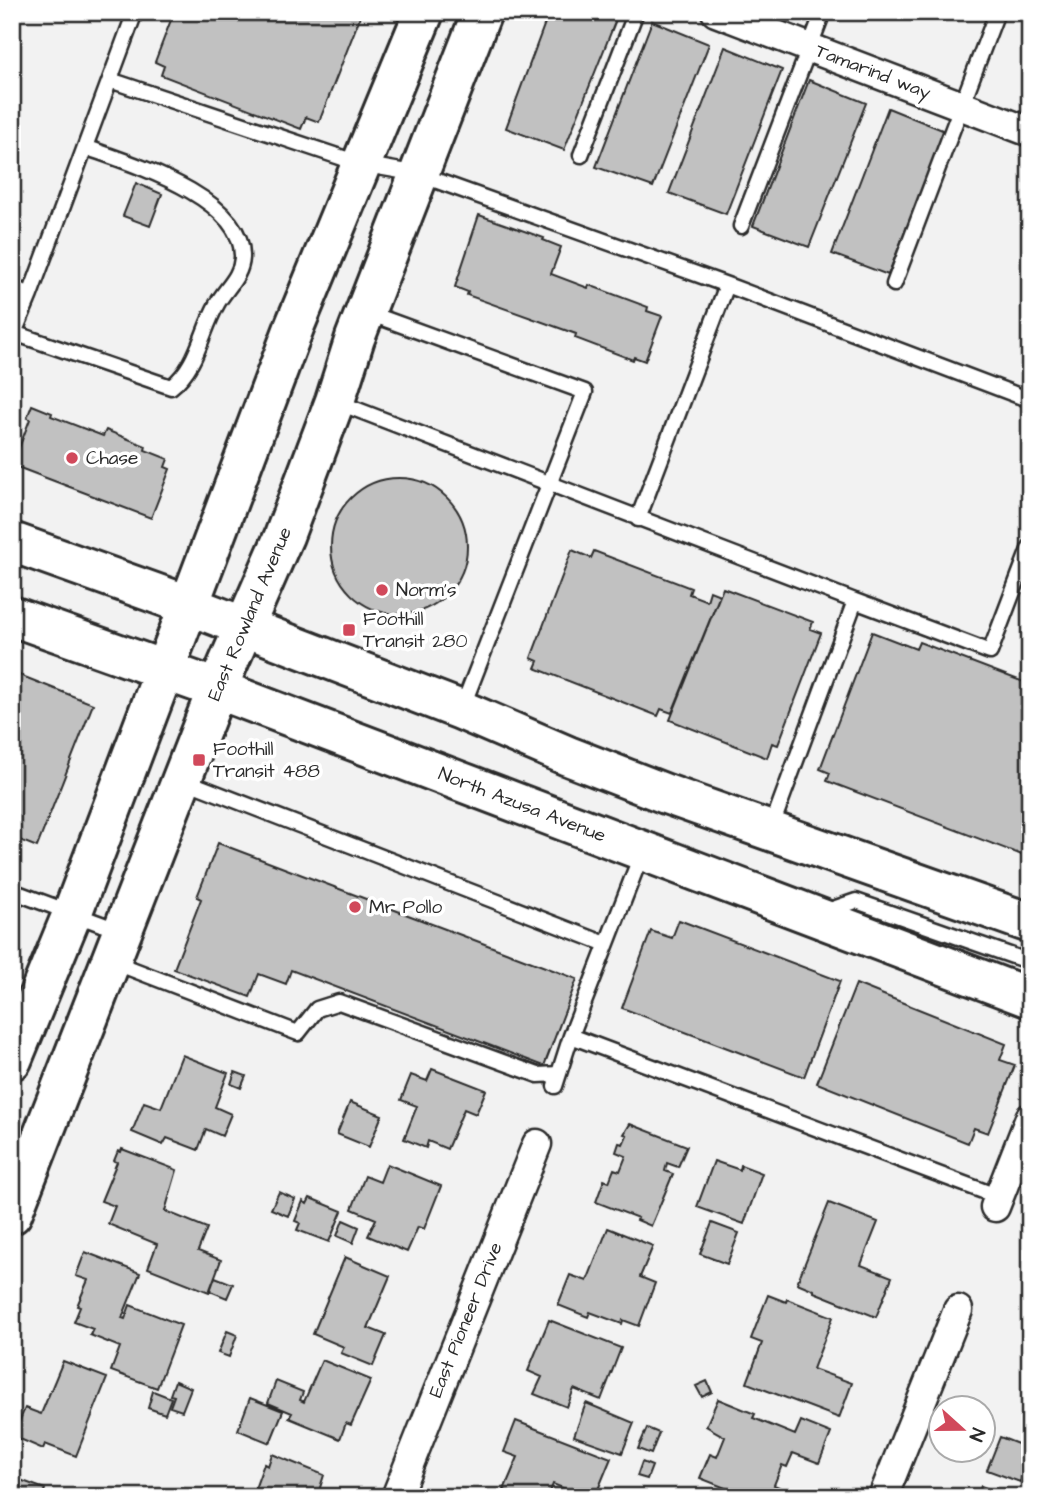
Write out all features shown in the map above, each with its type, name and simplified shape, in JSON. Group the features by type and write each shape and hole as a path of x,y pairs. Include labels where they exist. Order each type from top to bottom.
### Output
{"main road":[{"path":"12,1060 72,914 295,325 424,12"},
{"name":"East Rowland Avenue","path":"12,1214 217,689 284,536 365,312 482,12"},
{"path":"12,542 188,605 461,710 666,794 1030,923"},
{"name":"North Azusa Avenue","path":"12,616 217,689 1030,998"}],"street":[{"name":"Tamarind way","path":"716,12 1030,132"},
{"path":"997,1202 1030,1118"},
{"name":"East Pioneer Drive","path":"396,1497 537,1144"},
{"path":"883,1497 958,1310"}],"lane":[{"path":"85,147 166,177 207,200 235,230 242,258 234,282 217,303 183,377 171,387 13,335 135,12"},
{"path":"581,155 636,12"},
{"path":"741,226 824,12"},
{"path":"894,284 997,12"},
{"path":"110,80 362,164 418,174 727,285 1030,400"},
{"path":"639,519 727,285"},
{"path":"12,287 30,295"},
{"path":"365,312 585,393 461,710"},
{"path":"335,401 550,486 990,652 1030,547"},
{"path":"771,830 855,601"},
{"path":"182,779 606,944"},
{"path":"12,891 72,914 115,946 298,1033 317,1009 339,1002 557,1080 571,1036 643,852"},
{"path":"813,916 856,901 1030,962"},
{"path":"571,1036 997,1202"}],"building":[{"path":"174,12 362,12 319,122 306,117 301,129 161,75 164,66 155,62"},
{"path":"549,12 619,12 564,150 506,128"},
{"path":"652,21 709,44 653,187 596,167"},
{"path":"725,47 782,70 726,214 669,193"},
{"path":"809,80 866,103 809,247 753,226"},
{"path":"888,108 945,131 888,275 832,254"},
{"path":"136,183 162,194 150,226 123,216"},
{"path":"479,215 544,238 543,240 561,247 551,274 648,307 647,311 662,316 645,361 634,357 633,360 575,338 576,334 467,295 468,292 455,287"},
{"path":"32,405 52,413 51,416 103,436 106,430 146,446 145,450 168,459 165,467 170,469 151,518 12,465 12,451 17,453 30,419 27,418"},
{"path":"399,478 425,484 447,498 461,520 467,546 461,572 447,594 425,608 399,614 373,608 351,594 337,572 331,546 337,520 351,498 373,484"},
{"path":"572,550 591,558 594,551 691,588 689,594 707,601 710,591 720,595 672,713 661,709 658,716 535,668 538,661 531,658"},
{"path":"723,588 813,622 810,629 821,633 778,745 772,743 767,758 670,720"},
{"path":"872,632 916,649 919,642 1029,684 1030,681 1030,858 827,781 830,773 820,769"},
{"path":"12,672 93,704 37,847 12,837"},
{"path":"218,843 577,979 544,1066 291,970 286,984 259,974 250,997 174,969 201,899 197,897"},
{"path":"679,920 840,981 804,1077 622,1008 651,931 672,938"},
{"path":"856,984 1006,1044 1000,1060 1015,1065 988,1133 974,1128 968,1143 817,1083"},
{"path":"182,1055 228,1073 215,1107 231,1114 222,1136 206,1129 198,1150 167,1138 163,1145 132,1132 144,1102 161,1108"},
{"path":"432,1069 486,1090 476,1114 464,1109 447,1149 428,1141 426,1148 404,1139 417,1106 401,1100 411,1075 427,1081"},
{"path":"235,1072 246,1076 241,1088 231,1084"},
{"path":"350,1102 382,1115 369,1147 337,1134"},
{"path":"630,1124 687,1146 678,1167 667,1163 665,1171 673,1174 651,1226 637,1220 638,1218 596,1202 604,1180 609,1182 614,1169 620,1171 626,1156 616,1152 619,1143 623,1144 627,1135 624,1134"},
{"path":"122,1149 177,1170 165,1211 207,1228 198,1251 221,1260 209,1292 148,1268 157,1244 108,1224 115,1206 101,1201 117,1162 114,1161 118,1151 121,1152"},
{"path":"714,1161 740,1170 741,1165 762,1173 744,1224 697,1207"},
{"path":"387,1164 441,1186 424,1229 418,1227 407,1252 368,1236 376,1219 352,1209 365,1176 380,1182"},
{"path":"279,1192 295,1199 288,1216 271,1209"},
{"path":"310,1198 342,1211 329,1242 297,1230 300,1223 295,1221 303,1201 307,1204"},
{"path":"829,1203 878,1222 861,1265 892,1277 876,1317 797,1283"},
{"path":"343,1220 359,1227 353,1243 337,1236"},
{"path":"712,1223 739,1233 727,1264 700,1254"},
{"path":"608,1228 653,1246 640,1277 655,1283 639,1326 623,1320 622,1324 590,1312 588,1317 558,1305 570,1275 587,1281"},
{"path":"85,1252 140,1273 122,1318 125,1319 130,1305 181,1325 157,1388 111,1371 120,1347 90,1335 93,1329 74,1322 80,1307 77,1306 88,1280 76,1276"},
{"path":"345,1257 390,1276 368,1328 386,1335 373,1366 341,1353 344,1347 313,1334"},
{"path":"215,1277 233,1284 227,1298 210,1291"},
{"path":"768,1295 786,1302 787,1299 833,1317 813,1369 852,1383 839,1418 747,1383 762,1343 751,1339"},
{"path":"549,1320 621,1348 601,1400 574,1389 567,1407 534,1394 542,1377 528,1371"},
{"path":"227,1331 237,1335 229,1357 218,1353"},
{"path":"322,1360 371,1380 351,1425 346,1423 340,1439 289,1418 292,1413 268,1403 276,1381 303,1392 300,1400 304,1402"},
{"path":"63,1361 107,1378 76,1456 45,1444 43,1449 13,1436 25,1408 41,1414"},
{"path":"175,1381 191,1388 182,1411 170,1407 174,1396 170,1395"},
{"path":"707,1381 712,1392 702,1397 696,1386"},
{"path":"153,1391 171,1398 165,1414 148,1408"},
{"path":"250,1398 283,1411 270,1443 238,1430"},
{"path":"718,1399 755,1414 753,1418 795,1435 801,1421 831,1433 819,1463 793,1453 787,1467 782,1465 774,1485 779,1487 775,1497 748,1497 700,1478 710,1454 717,1457 725,1437 706,1426"},
{"path":"586,1403 634,1423 622,1453 574,1436"},
{"path":"516,1421 611,1458 595,1497 585,1497 553,1484 548,1497 521,1497 504,1490 518,1457 504,1452"},
{"path":"647,1428 659,1433 651,1454 638,1449"},
{"path":"1000,1437 1028,1448 1030,1443 1030,1474 1024,1472 1020,1482 987,1470 989,1464 996,1464 996,1447"},
{"path":"272,1454 324,1475 317,1497 252,1497 264,1464 268,1466"},
{"path":"642,1462 652,1466 647,1479 637,1476"},
{"path":"12,1477 45,1489 42,1497 12,1497"},
{"path":"981,1486 1009,1497 977,1497"}],"place":[{"name":"Chase","path":"72,458"},
{"name":"Norm's","path":"382,590"},
{"name":"Foothill Transit 280","path":"349,630"},
{"name":"Foothill Transit 488","path":"199,760"},
{"name":"Mr Pollo","path":"355,907"}]}
